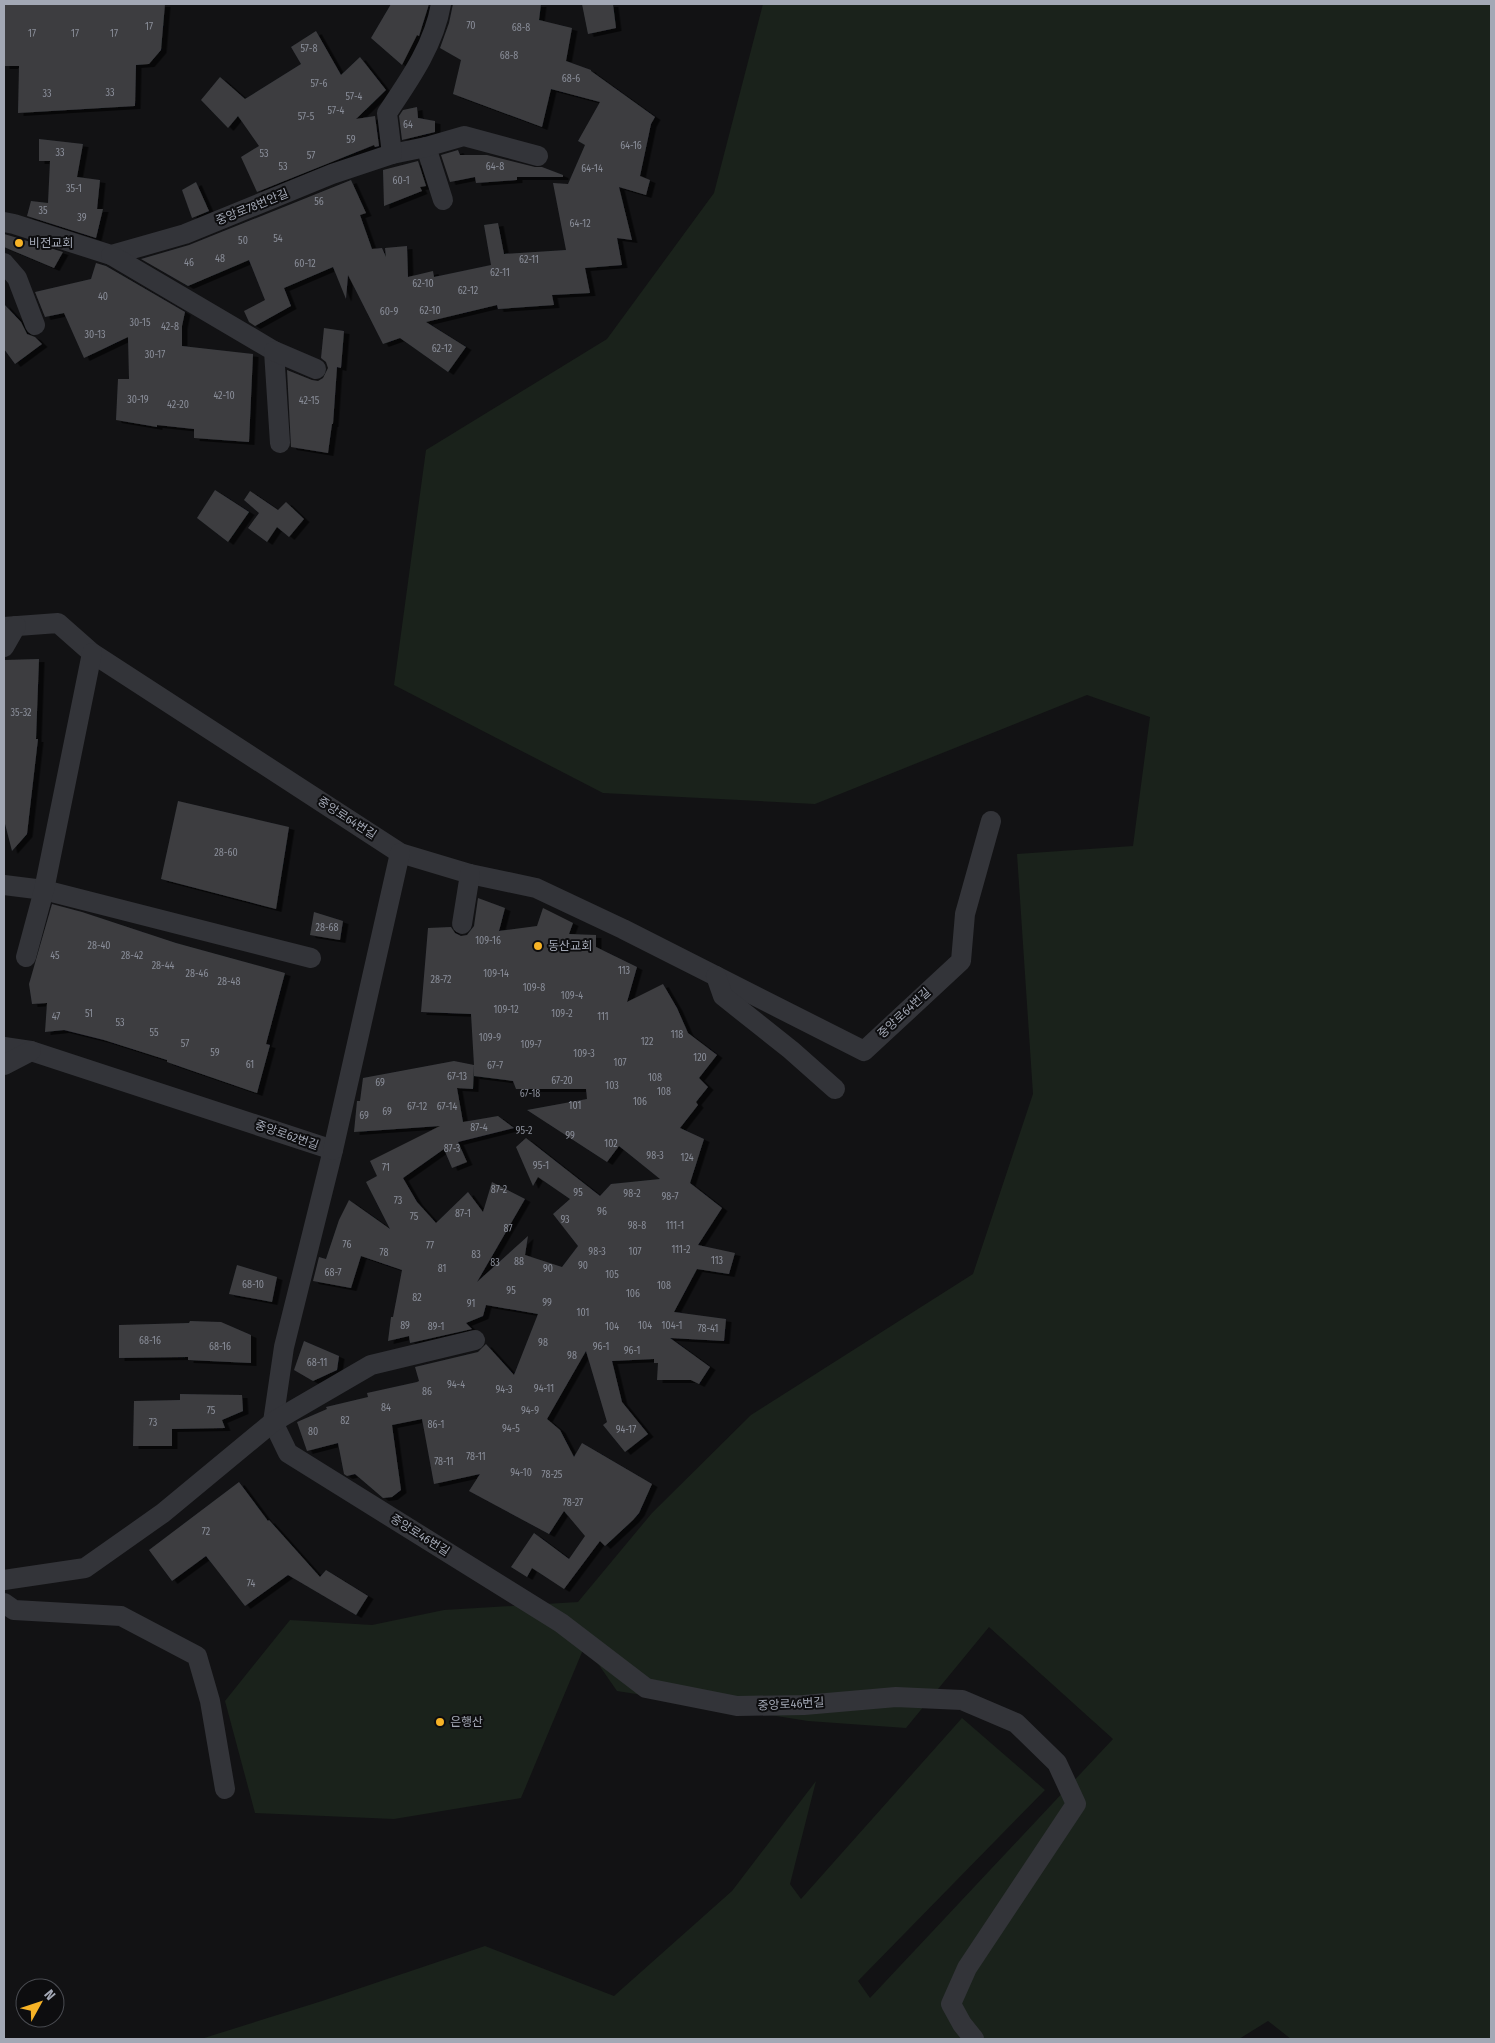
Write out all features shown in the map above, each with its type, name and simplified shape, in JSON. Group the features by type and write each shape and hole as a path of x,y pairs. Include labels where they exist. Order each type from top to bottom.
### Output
{"street":[{"path":"392,154 387,113 420,65 441,4"},
{"name":"중앙로78번안길","path":"111,255 185,234 332,174 392,154 464,136 538,156"},
{"path":"426,147 443,200"},
{"path":"4,222 111,255 274,352 316,370"},
{"path":"4,262 17,278 35,325"},
{"path":"274,352 280,443"},
{"name":"중앙로64번길","path":"10,627 58,624 92,652 400,853 470,874 536,888 623,929 864,1051 961,961 965,914 991,821"},
{"path":"4,647 10,627"},
{"path":"26,957 44,890 92,652"},
{"path":"333,1150 400,853"},
{"path":"462,924 470,874"},
{"path":"4,885 44,890 310,958"},
{"path":"716,976 723,996 791,1050 834,1089"},
{"name":"중앙로62번길","path":"4,1047 31,1051 333,1150 284,1347 273,1422"},
{"path":"4,1065 31,1051"},
{"path":"4,1580 85,1568 163,1513 273,1422 371,1365 475,1340"},
{"name":"중앙로46번길","path":"273,1422 288,1453 561,1623 646,1688 737,1706 804,1705 896,1697 962,1700 1016,1723 1057,1763 1076,1804 967,1968 951,2004 962,2024 974,2039"},
{"path":"4,1604 14,1610 121,1616 197,1656 210,1701 225,1789"}],"shaded area":[{"path":"763,4 1491,4 1491,2039 1291,2039 1268,2021 1239,2039 201,2039 322,2001 485,1946 614,1996 732,1891 816,1781 790,1884 801,1899 962,1718 1045,1790 858,1981 870,1998 1113,1739 989,1627 906,1728 808,1721 617,1691 585,1645 521,1798 394,1819 255,1813 225,1701 290,1620 372,1625 444,1610 578,1602 652,1513 751,1415 973,1274 1033,1094 1017,854 1133,846 1150,717 1087,695 815,804 603,793 394,685 426,450 607,339 714,193"}],"building":[{"path":"4,4 165,4 161,50 149,64 136,65 135,106 18,113 19,66 4,66"},
{"path":"391,4 429,4 419,36 417,35 402,65 371,38"},
{"path":"453,4 541,4 539,20 572,28 566,61 591,70 655,117 651,124 640,176 650,180 646,195 619,187 632,240 617,238 622,265 585,268 590,293 552,295 554,305 498,309 497,305 426,322 466,347 448,372 400,338 383,344 348,275 346,299 333,267 284,288 291,306 255,326 249,322 244,311 265,300 249,260 188,286 141,259 189,245 351,180 366,213 360,215 372,249 382,248 386,257 385,248 407,246 408,277 433,271 434,277 491,265 484,225 498,223 504,254 566,250 553,183 568,184 585,145 578,141 600,102 551,89 542,127 453,94 461,60 440,48 449,23"},
{"path":"582,4 613,4 616,28 588,34"},
{"path":"316,31 341,75 360,57 386,90 356,119 375,116 379,146 375,147 374,145 257,192 241,157 259,146 238,116 228,128 201,100 220,77 245,99 301,64 291,47"},
{"path":"417,107 418,118 435,121 435,132 402,140 399,116 403,110"},
{"path":"39,139 83,144 77,177 100,180 97,209 103,209 96,238 27,216 31,201 48,203 50,161 39,161"},
{"path":"458,150 460,155 487,155 542,167 563,175 563,177 517,177 517,180 476,183 475,177 450,182 441,155"},
{"path":"418,161 426,186 420,187 422,191 384,206 383,170"},
{"path":"196,182 209,211 192,218 182,190"},
{"path":"4,234 63,252 54,268 4,247"},
{"path":"96,263 106,266 185,312 182,326 182,346 253,354 249,442 194,438 194,429 157,425 157,427 116,420 118,379 129,379 128,337 84,358 64,313 45,317 35,292 91,279"},
{"path":"4,304 21,322 27,334 35,337 42,344 15,364 4,349"},
{"path":"324,328 344,331 341,368 337,367 333,424 328,453 291,447 287,370 312,380 318,381 323,378 328,368 326,362 321,358"},
{"path":"215,490 249,512 228,542 197,518"},
{"path":"250,491 278,510 286,502 304,519 289,537 277,527 267,542 248,528 259,513 244,500"},
{"path":"39,659 36,739 38,739 27,834 12,851 4,820 4,660"},
{"path":"178,801 289,827 276,909 161,879"},
{"path":"478,898 505,908 499,931 537,926 543,908 573,923 569,934 596,935 596,947 637,967 627,1002 663,984 677,1008 688,1033 717,1055 699,1078 708,1087 696,1102 698,1105 680,1128 704,1139 690,1183 722,1208 698,1245 735,1253 729,1274 697,1269 674,1312 726,1319 724,1341 670,1338 710,1367 699,1384 691,1380 657,1380 658,1363 654,1363 654,1359 612,1361 622,1402 648,1434 625,1452 603,1425 607,1422 586,1351 547,1419 560,1430 574,1457 582,1443 652,1484 639,1513 605,1546 600,1541 564,1589 532,1568 527,1577 511,1567 534,1533 569,1559 585,1536 564,1511 549,1534 469,1491 480,1474 434,1484 422,1419 392,1425 401,1490 392,1497 383,1498 355,1474 347,1476 344,1474 338,1443 307,1451 297,1422 327,1409 326,1407 368,1397 367,1393 417,1382 419,1381 415,1367 478,1352 486,1344 514,1375 538,1314 486,1305 483,1316 466,1323 472,1329 410,1343 409,1336 388,1341 391,1317 393,1317 402,1270 361,1256 351,1288 313,1281 319,1257 326,1259 339,1220 349,1200 390,1229 366,1182 377,1176 370,1161 440,1126 354,1132 357,1101 360,1101 363,1078 454,1061 474,1065 471,1014 421,1012 428,928 451,927 455,933 461,936 467,935 474,926","holes":["474,1065 474,1076 513,1081 516,1089 586,1089 587,1099 527,1110 607,1162 619,1146 660,1179 611,1184 600,1196 526,1138 516,1147 533,1186 538,1177 570,1199 553,1214 578,1246 562,1267 525,1255 528,1236 477,1282 525,1199 492,1182 483,1212 468,1192 436,1223 417,1202 403,1178 444,1149 452,1168 467,1162 458,1142 514,1128 498,1116 463,1122 457,1088 473,1089"]},
{"path":"52,904 176,943 285,973 266,1044 270,1045 257,1093 167,1062 167,1060 104,1040 64,1030 45,1032 47,1003 32,1004 29,984"},
{"path":"314,912 343,921 340,940 310,935"},
{"path":"237,1265 277,1277 272,1302 229,1294"},
{"path":"190,1321 221,1322 251,1335 251,1363 188,1360 188,1357 119,1358 119,1325 189,1323"},
{"path":"304,1341 339,1356 337,1370 313,1381 294,1370"},
{"path":"180,1394 242,1395 243,1411 222,1420 225,1428 172,1429 172,1446 133,1446 134,1401 180,1400"},
{"path":"239,1482 268,1521 320,1577 326,1570 368,1596 356,1615 288,1575 245,1606 206,1556 172,1581 149,1550"}],"place":[{"name":"비전교회","path":"19,243"},
{"name":"동산교회","path":"538,946"},
{"name":"은행산","path":"440,1722"}]}
